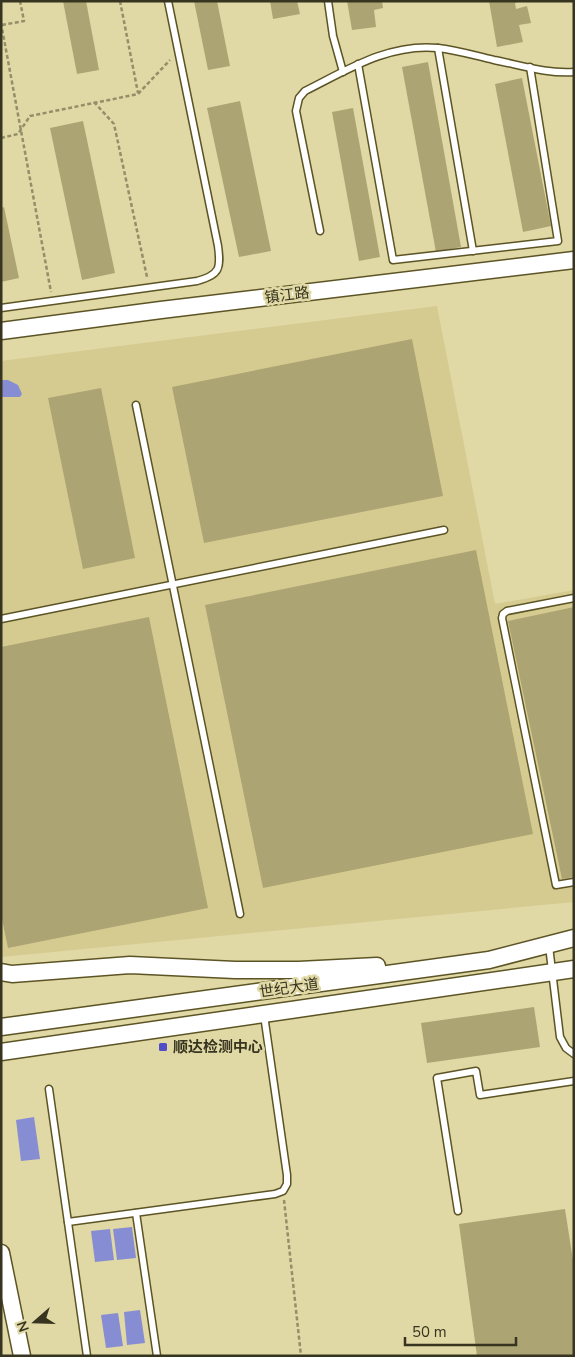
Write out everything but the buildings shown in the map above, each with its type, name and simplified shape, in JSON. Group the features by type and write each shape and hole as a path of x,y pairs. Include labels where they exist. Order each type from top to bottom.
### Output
{"street":[{"name":"镇江路","path":"1,331 574,260"},
{"name":"世纪大道","path":"1,1027 489,960 573,941"},
{"path":"1,972 12,974 130,965 235,970 299,970 489,960"},
{"name":"世纪大道","path":"1,1052 574,969"},
{"path":"1,1253 22,1356"}],"lane":[{"path":"1,308 210,278 218,269 220,258 218,246 168,1"},
{"path":"328,1 343,72"},
{"path":"320,231 296,111 298,98 304,91 368,59 395,51 418,48 438,48 530,67 574,72"},
{"path":"438,48 473,251"},
{"path":"358,64 393,260 558,241 530,67"},
{"path":"136,406 240,914"},
{"path":"1,619 444,530"},
{"path":"574,598 506,611 502,618 556,885 574,882"},
{"path":"549,945 560,1036 566,1048 574,1054"},
{"path":"68,1222 275,1194 283,1191 287,1175 264,1015"},
{"path":"458,1211 437,1078 476,1071 480,1095 574,1081"},
{"path":"49,1089 87,1356"},
{"path":"136,1213 157,1356"}],"path":[{"path":"20,1 24,21 2,24 53,300"},
{"path":"120,1 138,94"},
{"path":"1,138 18,134 30,116 138,94 178,51"},
{"path":"94,102 114,124 149,288"},
{"path":"283,1191 301,1356"}],"shaded area":[{"path":"437,306 495,604 574,590 574,902 1,957 1,361"}],"water":[{"path":"1,380 8,380 18,385 22,394 20,397 1,397"},
{"path":"34,1117 40,1159 21,1161 16,1120"},
{"path":"132,1227 136,1258 117,1260 113,1229"},
{"path":"110,1229 114,1260 95,1262 91,1231"},
{"path":"140,1310 145,1343 127,1345 124,1312"},
{"path":"118,1313 123,1346 106,1348 101,1315"}],"place":[{"name":"顺达检测中心","path":"163,1047"}]}
